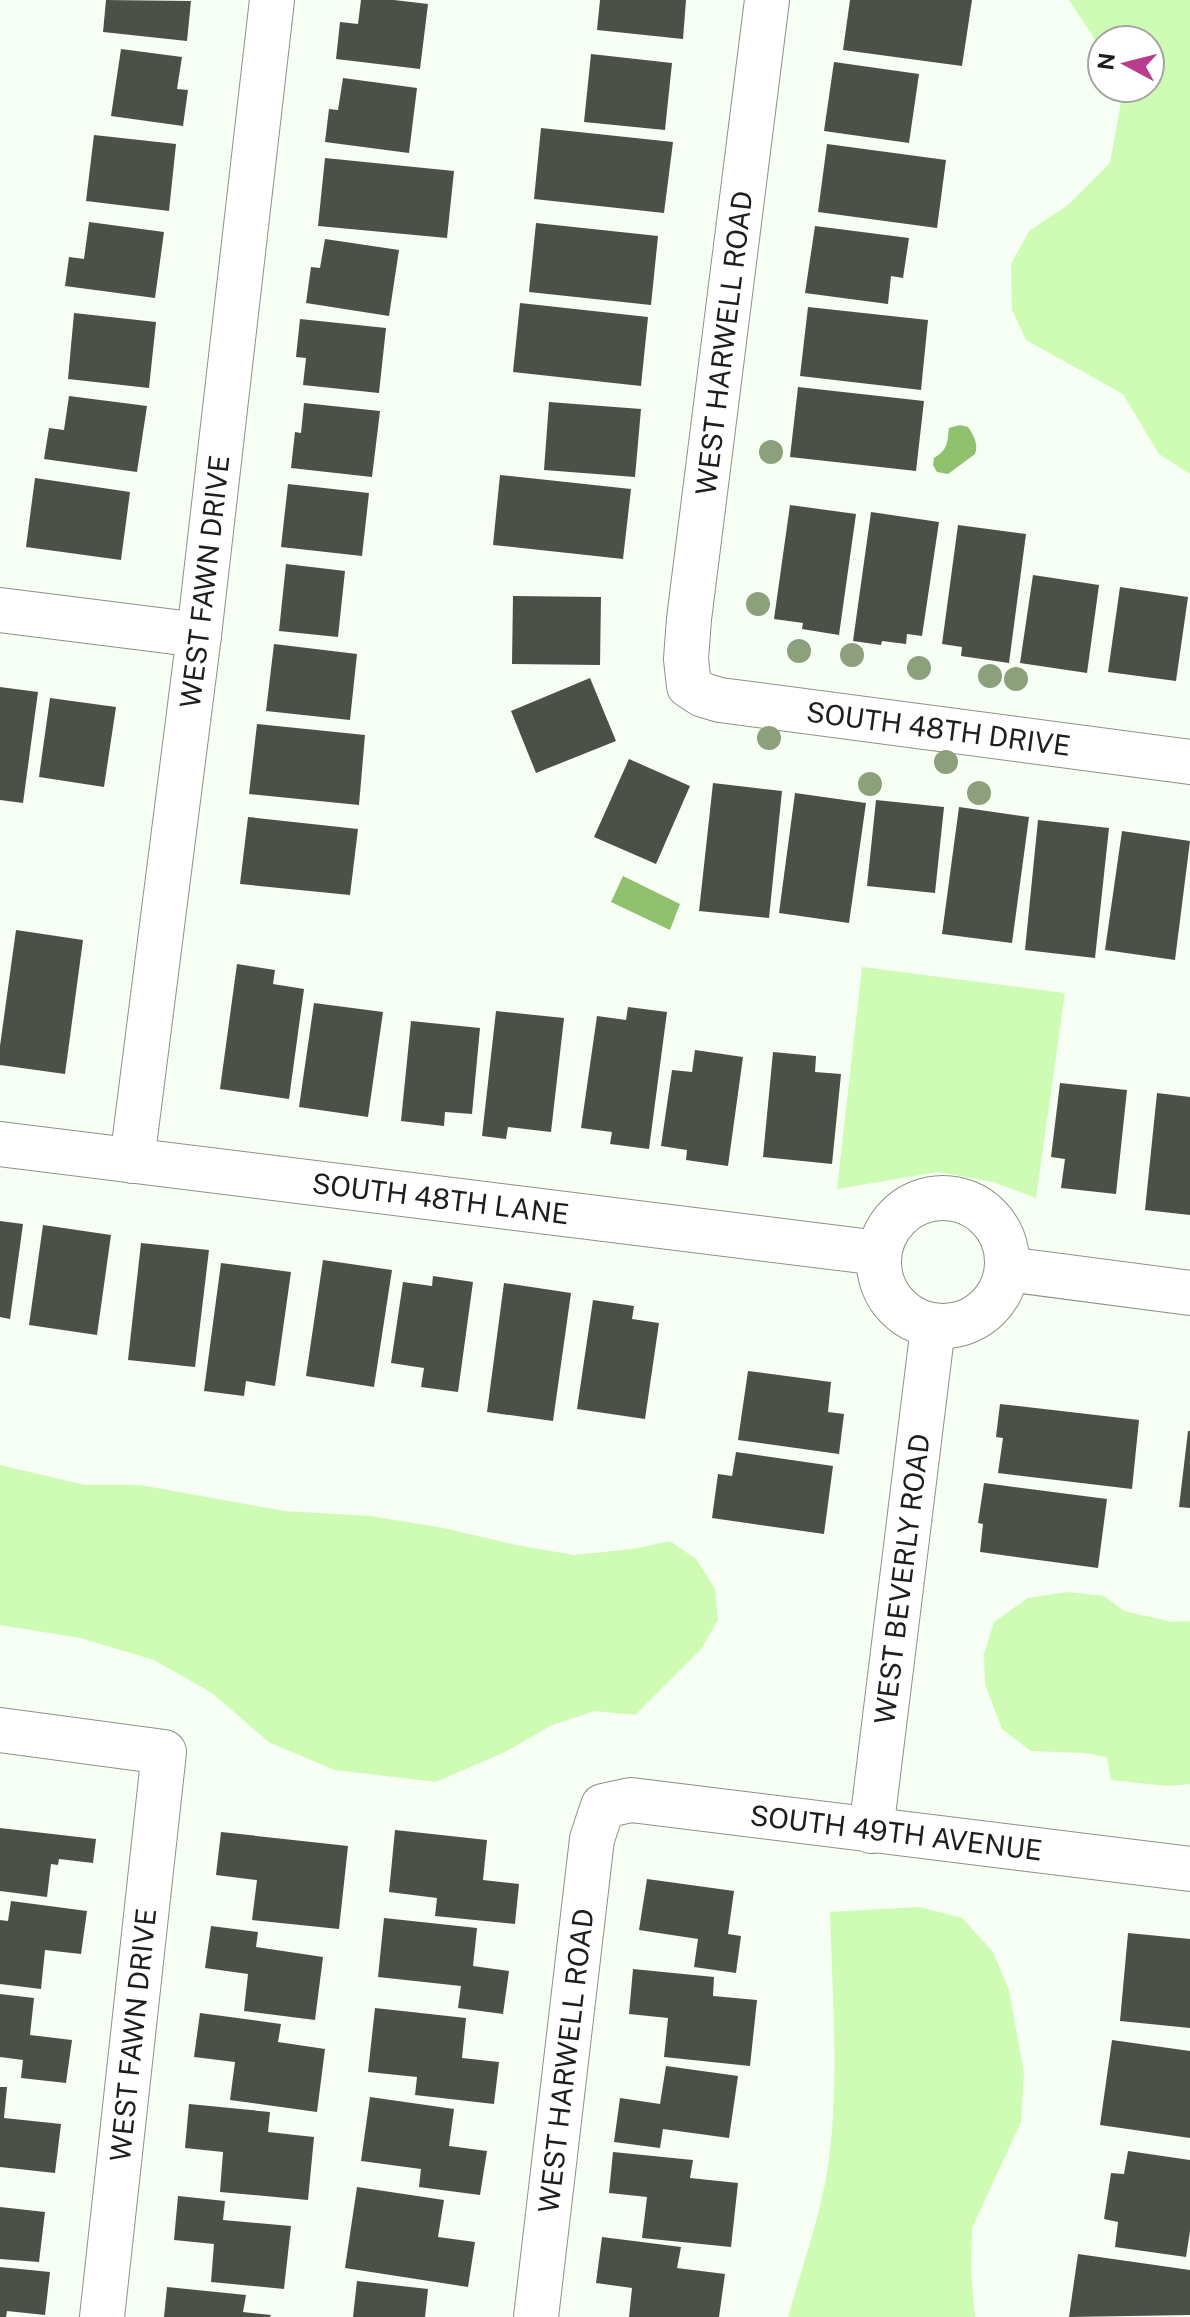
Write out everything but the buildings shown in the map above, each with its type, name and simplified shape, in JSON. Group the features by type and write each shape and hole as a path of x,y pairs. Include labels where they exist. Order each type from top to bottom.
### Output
{"street":[{"name":"WEST FAWN DRIVE","path":"132,1161 199,635 272,0"},
{"name":"WEST HARWELL ROAD","path":"689,686 686,659 689,619 767,0"},
{"path":"0,610 199,635"},
{"name":"SOUTH 48TH DRIVE","path":"689,686 703,695 720,700 1190,762"},
{"name":"SOUTH 48TH LANE","path":"0,1144 879,1253"},
{"path":"951,1198 968,1202 994,1222 1003,1236 1007,1269 998,1298 988,1309 963,1324 933,1327 914,1320 898,1308 886,1292 879,1274 879,1253 884,1237 904,1211 918,1202 951,1198"},
{"path":"1007,1269 1190,1293"},
{"name":"WEST BEVERLY ROAD","path":"871,1831 933,1327"},
{"name":"WEST FAWN DRIVE","path":"0,1730 164,1752 102,2317"},
{"name":"SOUTH 49TH AVENUE","path":"603,1806 631,1800 1190,1869"},
{"name":"WEST HARWELL ROAD","path":"536,2317 592,1839 603,1806"}],"shaded area":[{"path":"1069,0 1190,0 1190,474 1159,454 1123,394 1026,340 1012,310 1011,264 1029,231 1068,205 1110,163 1121,104 1166,104 1166,24 1086,26"},
{"path":"960,425 968,427 972,433 976,443 975,454 948,474 937,472 933,465 934,458 945,448 949,428"},
{"path":"623,876 680,904 670,930 611,902"},
{"path":"862,967 1065,993 1036,1198 993,1182 938,1172 837,1189"},
{"path":"0,1465 85,1485 140,1485 284,1511 370,1516 574,1555 633,1549 670,1541 696,1559 715,1589 718,1620 701,1649 635,1715 595,1711 552,1725 505,1752 436,1782 335,1770 270,1743 212,1693 154,1660 80,1638 0,1625"},
{"path":"1068,1592 1104,1596 1124,1611 1172,1622 1190,1621 1190,1784 1168,1786 1111,1780 1107,1757 1031,1751 1002,1729 985,1684 984,1654 994,1622 1028,1598"},
{"path":"919,1907 962,1918 993,1952 1009,1990 1024,2073 1021,2122 972,2228 971,2273 975,2317 788,2317 818,2214 830,2151 834,2061 830,1912"}]}
